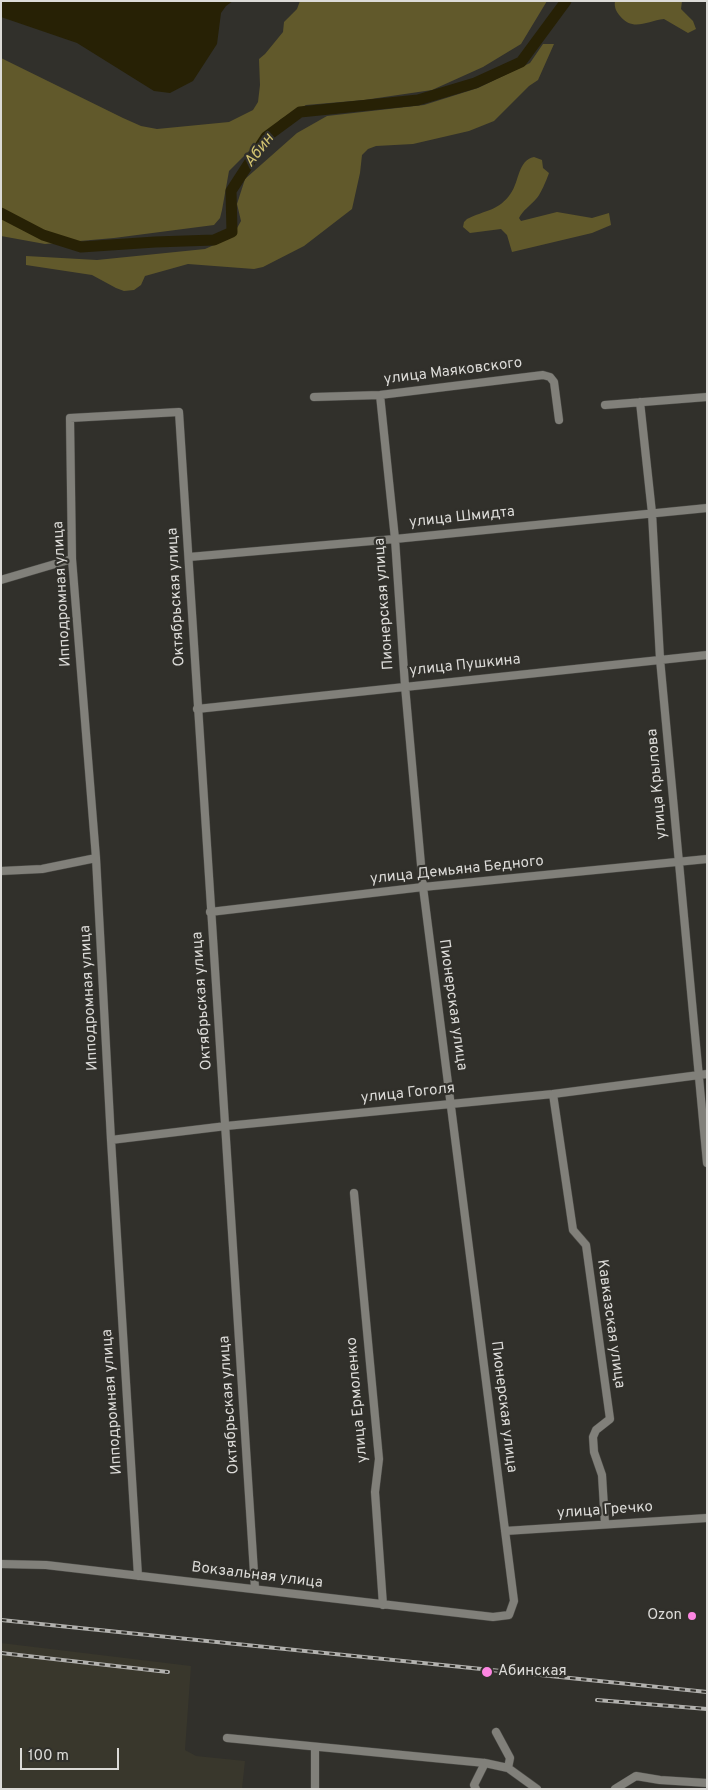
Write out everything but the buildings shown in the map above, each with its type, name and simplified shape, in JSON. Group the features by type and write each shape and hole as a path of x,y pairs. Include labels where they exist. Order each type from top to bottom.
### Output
{"street":[{"name":"улица Маяковского","path":"314,397 380,395 542,375 550,377 554,382 559,420"},
{"name":"Пионерская улица","path":"380,395 395,539 405,686 423,887 514,1601 509,1615"},
{"path":"605,405 707,397"},
{"name":"улица Крылова","path":"640,402 652,513 660,659 678,862 703,1074 707,1163"},
{"name":"Ипподромная улица","path":"138,1576 96,858 72,558 70,418 179,412"},
{"name":"Октябрьская улица","path":"179,412 255,1588"},
{"name":"улица Шмидта","path":"189,557 707,508"},
{"path":"1,580 72,558"},
{"name":"улица Пушкина","path":"197,710 405,686 707,655"},
{"path":"1,871 42,868 96,858"},
{"name":"улица Демьяна Бедного","path":"210,912 423,887 707,859"},
{"name":"улица Гоголя","path":"111,1140 226,1126 553,1094 703,1074"},
{"name":"Кавказская улица","path":"553,1094 573,1230 586,1245 610,1419 596,1430 593,1437 594,1452 602,1475 605,1524"},
{"name":"улица Ермоленко","path":"354,1193 379,1458 375,1492 384,1605"},
{"name":"улица Гречко","path":"505,1531 707,1518"},
{"name":"Вокзальная улица","path":"1,1564 46,1565 493,1617 509,1615"},
{"path":"496,1732 510,1758 508,1768"},
{"path":"227,1738 485,1763 508,1768 538,1789"},
{"path":"315,1747 315,1789"},
{"path":"476,1789 474,1786 485,1763"},
{"path":"615,1789 636,1776 660,1780 707,1783"}],"shaded area":[{"path":"1,1 233,1 221,13 217,44 193,81 170,93 154,91 77,43 1,17"},
{"path":"300,1 547,1 521,44 483,67 432,90 364,100 306,105 281,119 229,171 220,218 214,225 114,238 45,244 1,236 1,58 141,126 157,129 229,122 253,110 258,102 260,85 259,59 283,32 284,22 297,9"},
{"path":"615,1 682,1 681,9 693,21 696,29 688,33 664,19 635,25 630,24 617,12"},
{"path":"543,44 554,44 538,80 529,86 494,121 469,131 413,144 376,146 368,149 362,155 352,209 304,246 263,267 254,269 188,264 145,276 141,285 134,290 124,291 92,275 26,265 26,256 97,260 205,249 232,237 241,221 237,204 245,179 297,133 327,116 424,105 478,88 530,63"},
{"path":"534,157 542,160 543,168 549,173 538,197 519,218 521,221 557,212 592,218 609,213 611,225 592,233 512,252 507,235 501,229 470,233 463,227 467,219 497,207 502,203 514,188 525,162"},
{"path":"1,1643 191,1666 185,1750 196,1756 245,1761 242,1789 1,1789"}],"waterway":[{"name":"Абин","path":"1,213 43,235 81,247 214,240 232,232 231,191 266,137 300,112 418,100 475,83 521,62 566,1"}],"railway":[{"path":"1,1620 707,1692"},
{"path":"1,1653 168,1672"},
{"path":"597,1700 707,1709"}],"place":[{"name":"Ozon","path":"692,1616"},
{"name":"Абинская","path":"487,1672"}]}
